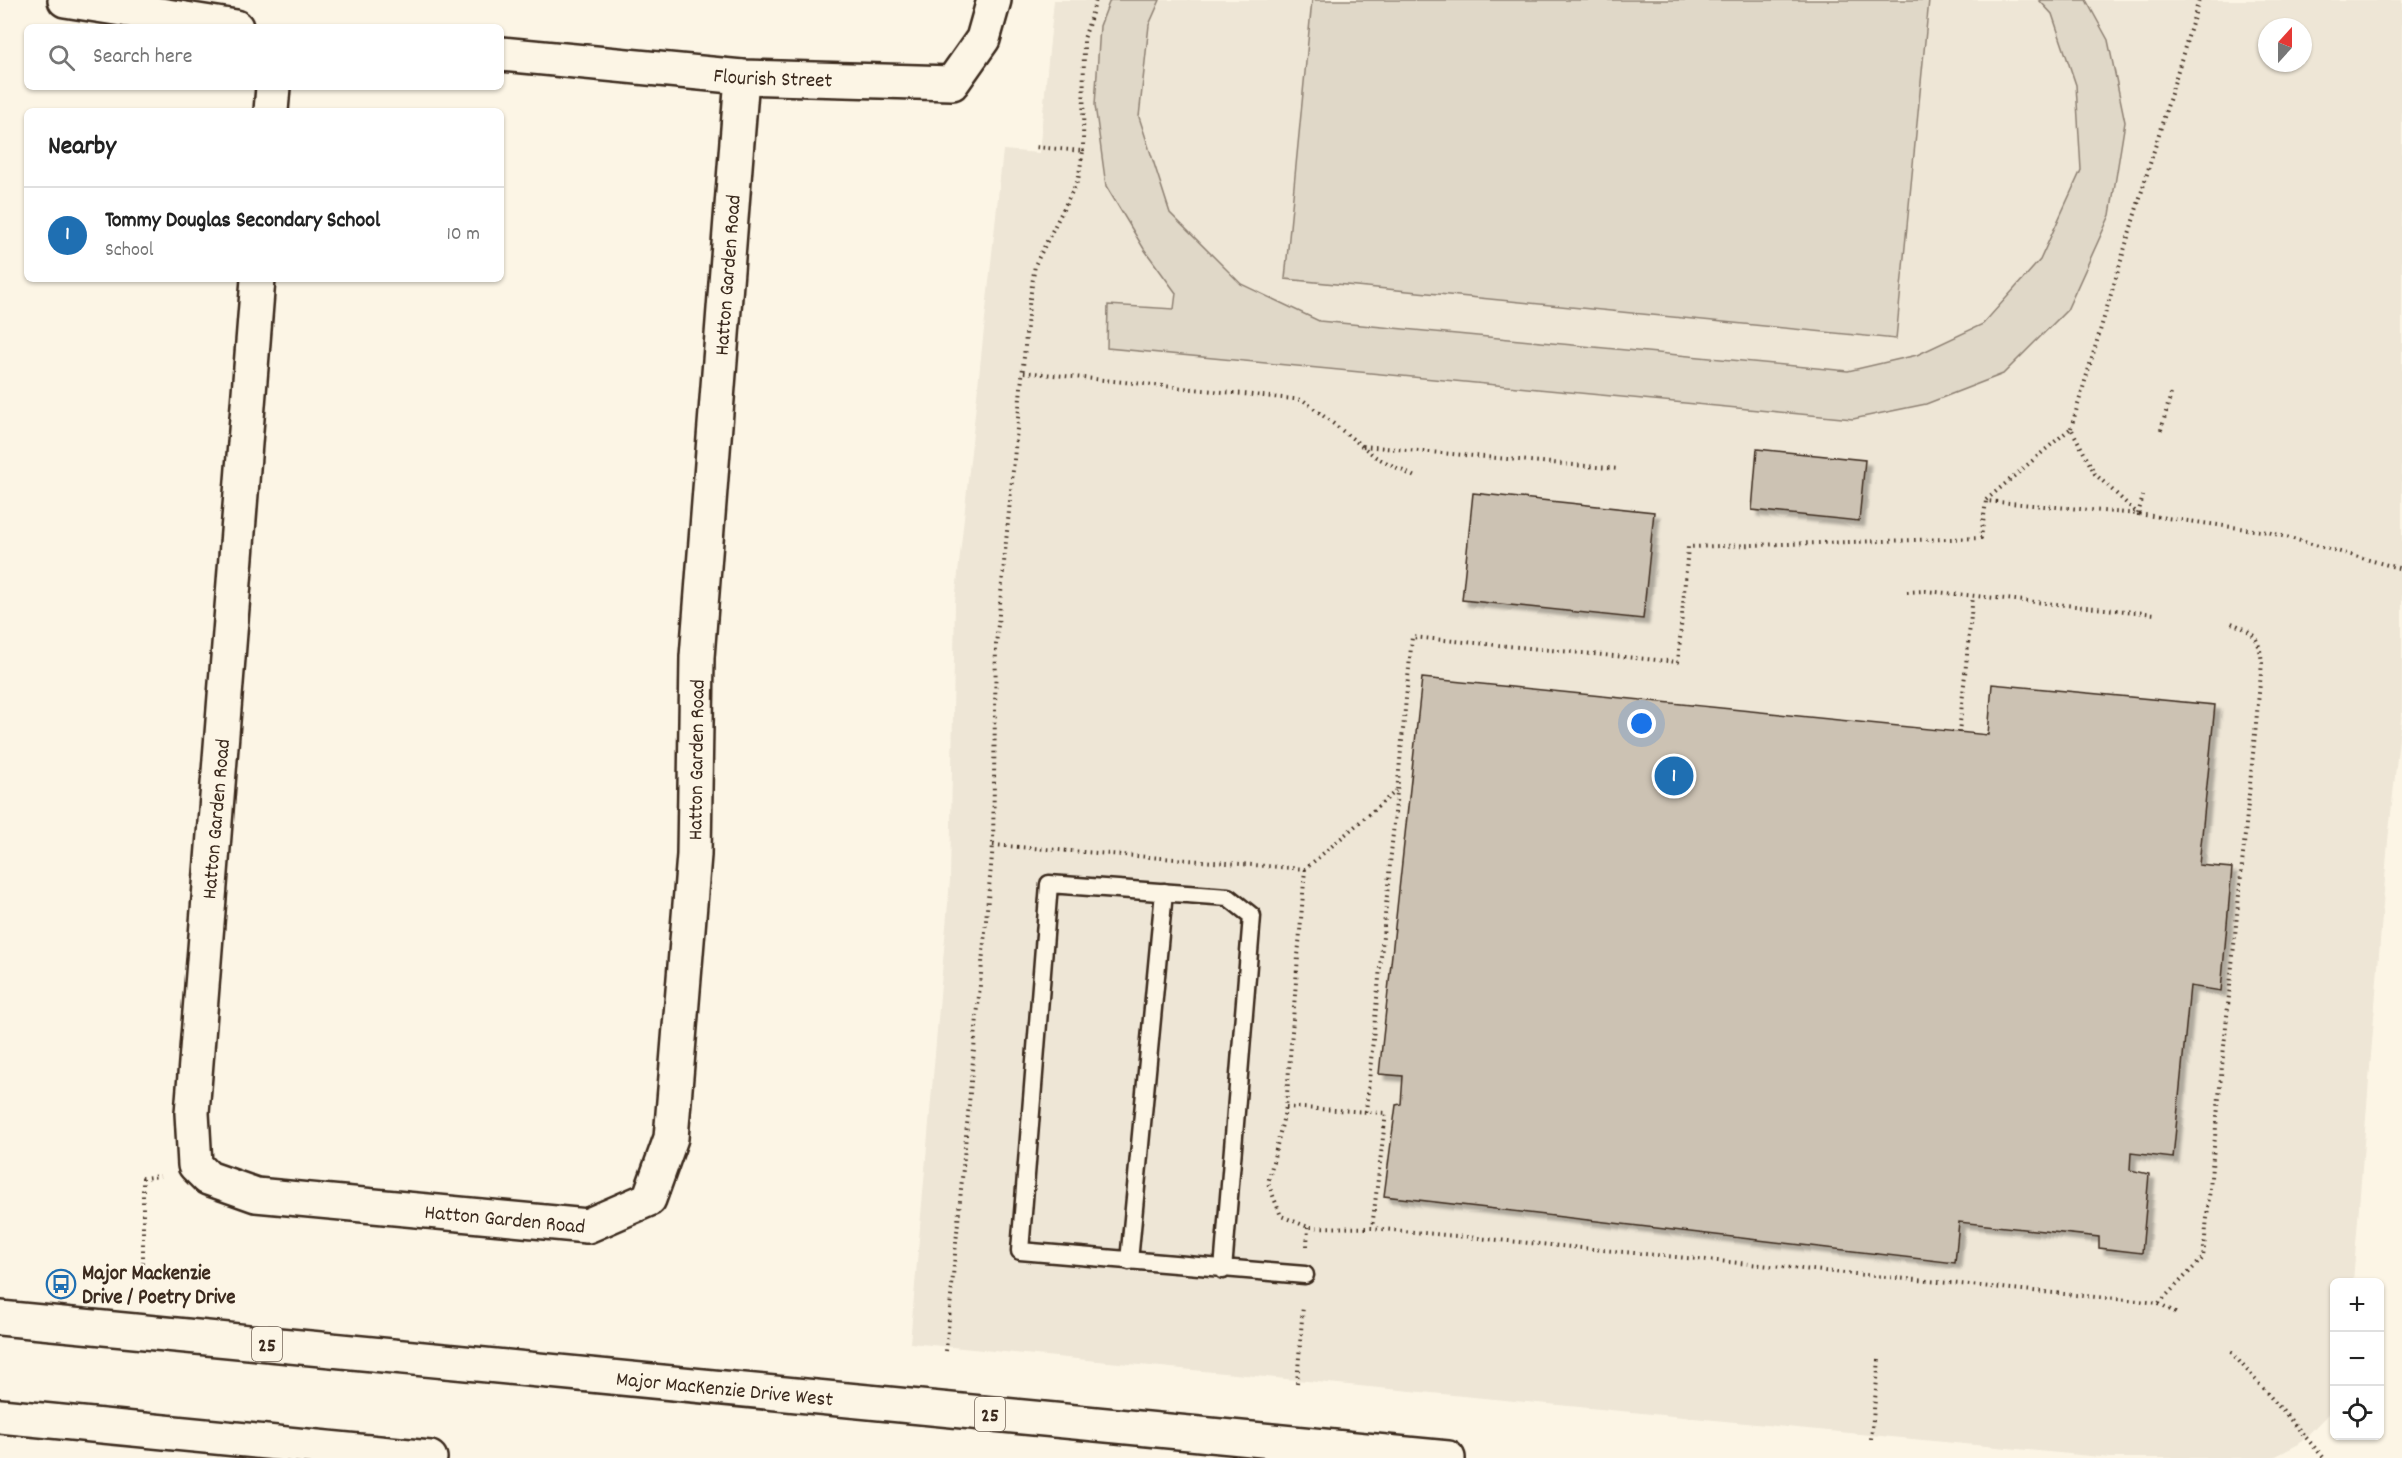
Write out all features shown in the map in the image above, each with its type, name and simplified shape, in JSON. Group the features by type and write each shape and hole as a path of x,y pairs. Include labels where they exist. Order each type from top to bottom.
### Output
{"street":[{"path":"65,0 217,24"},
{"name":"Flourish Street","path":"504,54 742,77 952,83 983,39 994,0"},
{"name":"Hatton Garden Road","path":"258,282 192,1113 195,1165 208,1178 256,1195 587,1226 649,1199 671,1138 693,866 697,657 742,77"},
{"path":"271,108 273,90"},
{"name":"Major MacKenzie Drive West","path":"0,1318 1448,1458"},
{"path":"0,1416 430,1458"}],"lane":[{"path":"1223,1270 1252,916 1228,897 1049,884 1020,1251 1223,1270 1305,1275"},
{"path":"1129,1261 1164,892"}],"path":[{"path":"946,1351 993,845 996,645 1029,305 1035,265 1078,180 1083,152 1084,39 1096,0"},
{"path":"1366,1112 1412,637 1678,662 1688,546 1981,538 1986,501 2071,428 2199,0"},
{"path":"1035,147 1083,152"},
{"path":"1024,372 1303,400 1376,457 1417,478"},
{"path":"2161,430 2171,394"},
{"path":"2071,428 2095,474 2138,514"},
{"path":"1362,446 1619,469"},
{"path":"2138,514 2144,496"},
{"path":"1986,501 2138,514 2268,532 2402,569"},
{"path":"1907,592 1926,591 2155,614"},
{"path":"1959,733 1973,596"},
{"path":"2159,1304 2203,1258 2262,663 2260,643 2246,629 2229,622"},
{"path":"1397,790 1305,869 1286,1107 1268,1184 1281,1216 1308,1227 1372,1228 2159,1304 2177,1314"},
{"path":"993,845 1305,869"},
{"path":"1286,1107 1386,1113 1372,1228"},
{"path":"143,1275 143,1178 195,1165"},
{"path":"1306,1246 1308,1227"},
{"path":"1297,1383 1304,1306"},
{"path":"2231,1352 2324,1458"},
{"path":"1871,1439 1879,1360"}],"shaded area":[{"path":"1054,0 2402,0 2402,711 2388,841 2353,1278 2330,1278 2330,1410 2299,1444 2272,1458 2111,1458 910,1343 950,880 955,602 1003,150 1039,153"},
{"path":"1110,0 1160,0 1149,25 1139,117 1170,213 1241,284 1319,321 1848,371 1917,355 1983,324 2040,260 2081,170 2076,85 2052,14 2039,0 2086,0 2108,40 2125,122 2110,215 2067,310 2003,374 1926,404 1853,419 1107,348 1108,305 1174,309 1176,293 1144,249 1106,186 1095,105 1100,26"},
{"path":"1312,0 1929,0 1896,339 1285,279"}],"building":[{"path":"1757,449 1865,460 1859,521 1752,510"},
{"path":"1473,493 1654,512 1643,619 1462,600"},
{"path":"1422,678 1988,735 1992,684 2215,705 2199,865 2232,868 2221,991 2190,986 2173,1158 2131,1153 2130,1170 2149,1174 2142,1253 2099,1248 2099,1237 1959,1222 1955,1263 1384,1196 1396,1105 1401,1104 1403,1076 1379,1074"}],"place":[{"name":"Tommy Douglas Secondary School","path":"1674,776"},
{"name":"Major Mackenzie Drive / Poetry Drive","path":"61,1284"}]}
